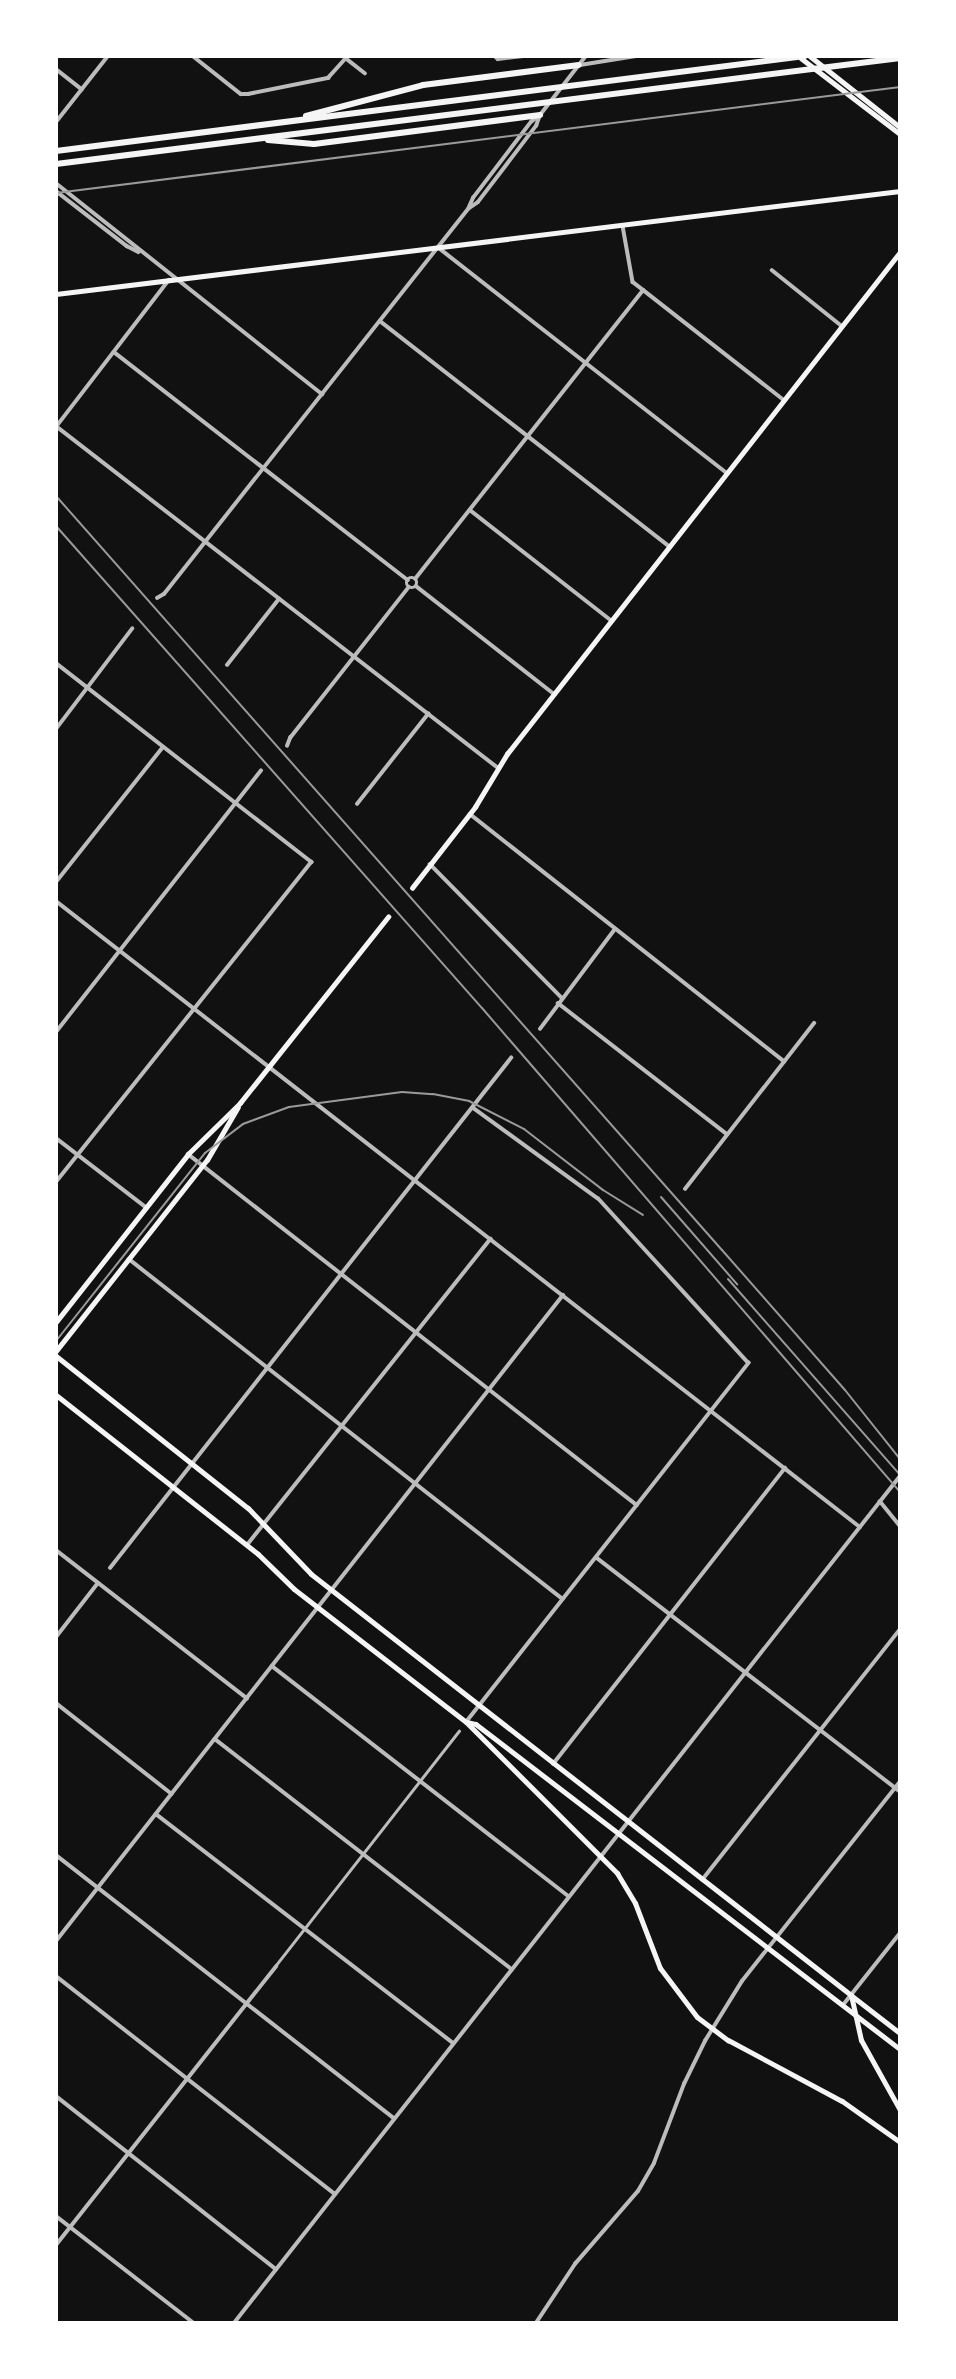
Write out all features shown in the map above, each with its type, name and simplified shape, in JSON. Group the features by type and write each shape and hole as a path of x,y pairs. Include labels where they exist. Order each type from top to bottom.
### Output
{"highway":[{"path":"56,151 805,56"},
{"path":"56,164 900,58"},
{"path":"298,120 323,109 423,85 579,65"},
{"path":"262,138 281,143 314,144 540,115"},
{"path":"56,1356 264,1523 300,1564 332,1590 851,1995 856,2027 875,2069 900,2110"},
{"path":"56,1395 247,1545 318,1608 466,1722 601,1854 630,1894 654,1957 669,1984 711,2028 842,2101 900,2142"}],"main road":[{"path":"799,56 900,134"},
{"path":"810,56 900,127"},
{"path":"56,294 900,191"},
{"path":"412,888 470,814 497,767 900,252"},
{"path":"56,1322 188,1154 240,1103 388,917"},
{"path":"56,1350 202,1166 240,1103"},
{"path":"466,1722 476,1724 900,2049"},
{"path":"851,1995 900,2033"}],"street":[{"path":"56,122 108,56"},
{"path":"193,56 241,94 328,78 346,57 365,73"},
{"path":"496,57 523,56"},
{"path":"161,603 164,594 536,126 540,115 586,56"},
{"path":"579,65 637,56"},
{"path":"56,69 82,89"},
{"path":"56,183 131,241 139,252 172,280 322,394"},
{"path":"56,191 127,246 139,252"},
{"path":"623,226 630,278 784,400"},
{"path":"438,248 726,473"},
{"path":"772,270 842,326"},
{"path":"172,280 56,426 497,767"},
{"path":"408,580 415,579 643,290"},
{"path":"380,321 669,546"},
{"path":"114,352 408,580 409,587"},
{"path":"470,510 611,620"},
{"path":"415,579 416,586 554,694"},
{"path":"286,744 409,587 416,586"},
{"path":"157,598 164,594"},
{"path":"227,665 279,599"},
{"path":"56,729 128,639 132,629"},
{"path":"128,639 136,634"},
{"path":"56,663 312,862 56,1183"},
{"path":"357,804 428,714"},
{"path":"56,882 163,747"},
{"path":"56,1032 263,773"},
{"path":"470,814 784,1061"},
{"path":"430,864 562,998"},
{"path":"56,901 860,1527"},
{"path":"538,1027 615,929"},
{"path":"558,1003 727,1134"},
{"path":"685,1189 814,1023"},
{"path":"110,1568 512,1060"},
{"path":"466,1722 748,1363 598,1199 474,1109"},
{"path":"56,1138 147,1208"},
{"path":"188,1154 637,1505"},
{"path":"247,1545 490,1239"},
{"path":"127,1258 563,1599"},
{"path":"56,1941 563,1296"},
{"path":"553,1764 785,1468"},
{"path":"234,2323 900,1476"},
{"path":"880,1501 900,1526"},
{"path":"56,1550 247,1698"},
{"path":"596,1558 898,1789"},
{"path":"56,1637 98,1583"},
{"path":"701,1880 900,1629"},
{"path":"272,1666 569,1896"},
{"path":"56,1703 172,1794"},
{"path":"56,2245 459,1731"},
{"path":"215,1739 511,1969"},
{"path":"536,2323 575,2263 642,2184 711,2028 768,1949 898,1789 900,1782"},
{"path":"156,1814 453,2043"},
{"path":"56,1855 394,2118"},
{"path":"842,2007 900,1933"},
{"path":"56,1976 335,2194"},
{"path":"56,2096 276,2269"},
{"path":"56,2216 194,2323"}],"railway":[{"path":"56,193 900,87"},
{"path":"56,496 845,1390 900,1459"},
{"path":"56,526 482,1008 900,1492"},
{"path":"56,1341 205,1153 243,1124 289,1107 402,1092 433,1094 469,1101 524,1129 603,1190 643,1215"},
{"path":"661,1197 737,1284"},
{"path":"728,1279 900,1475"}]}
